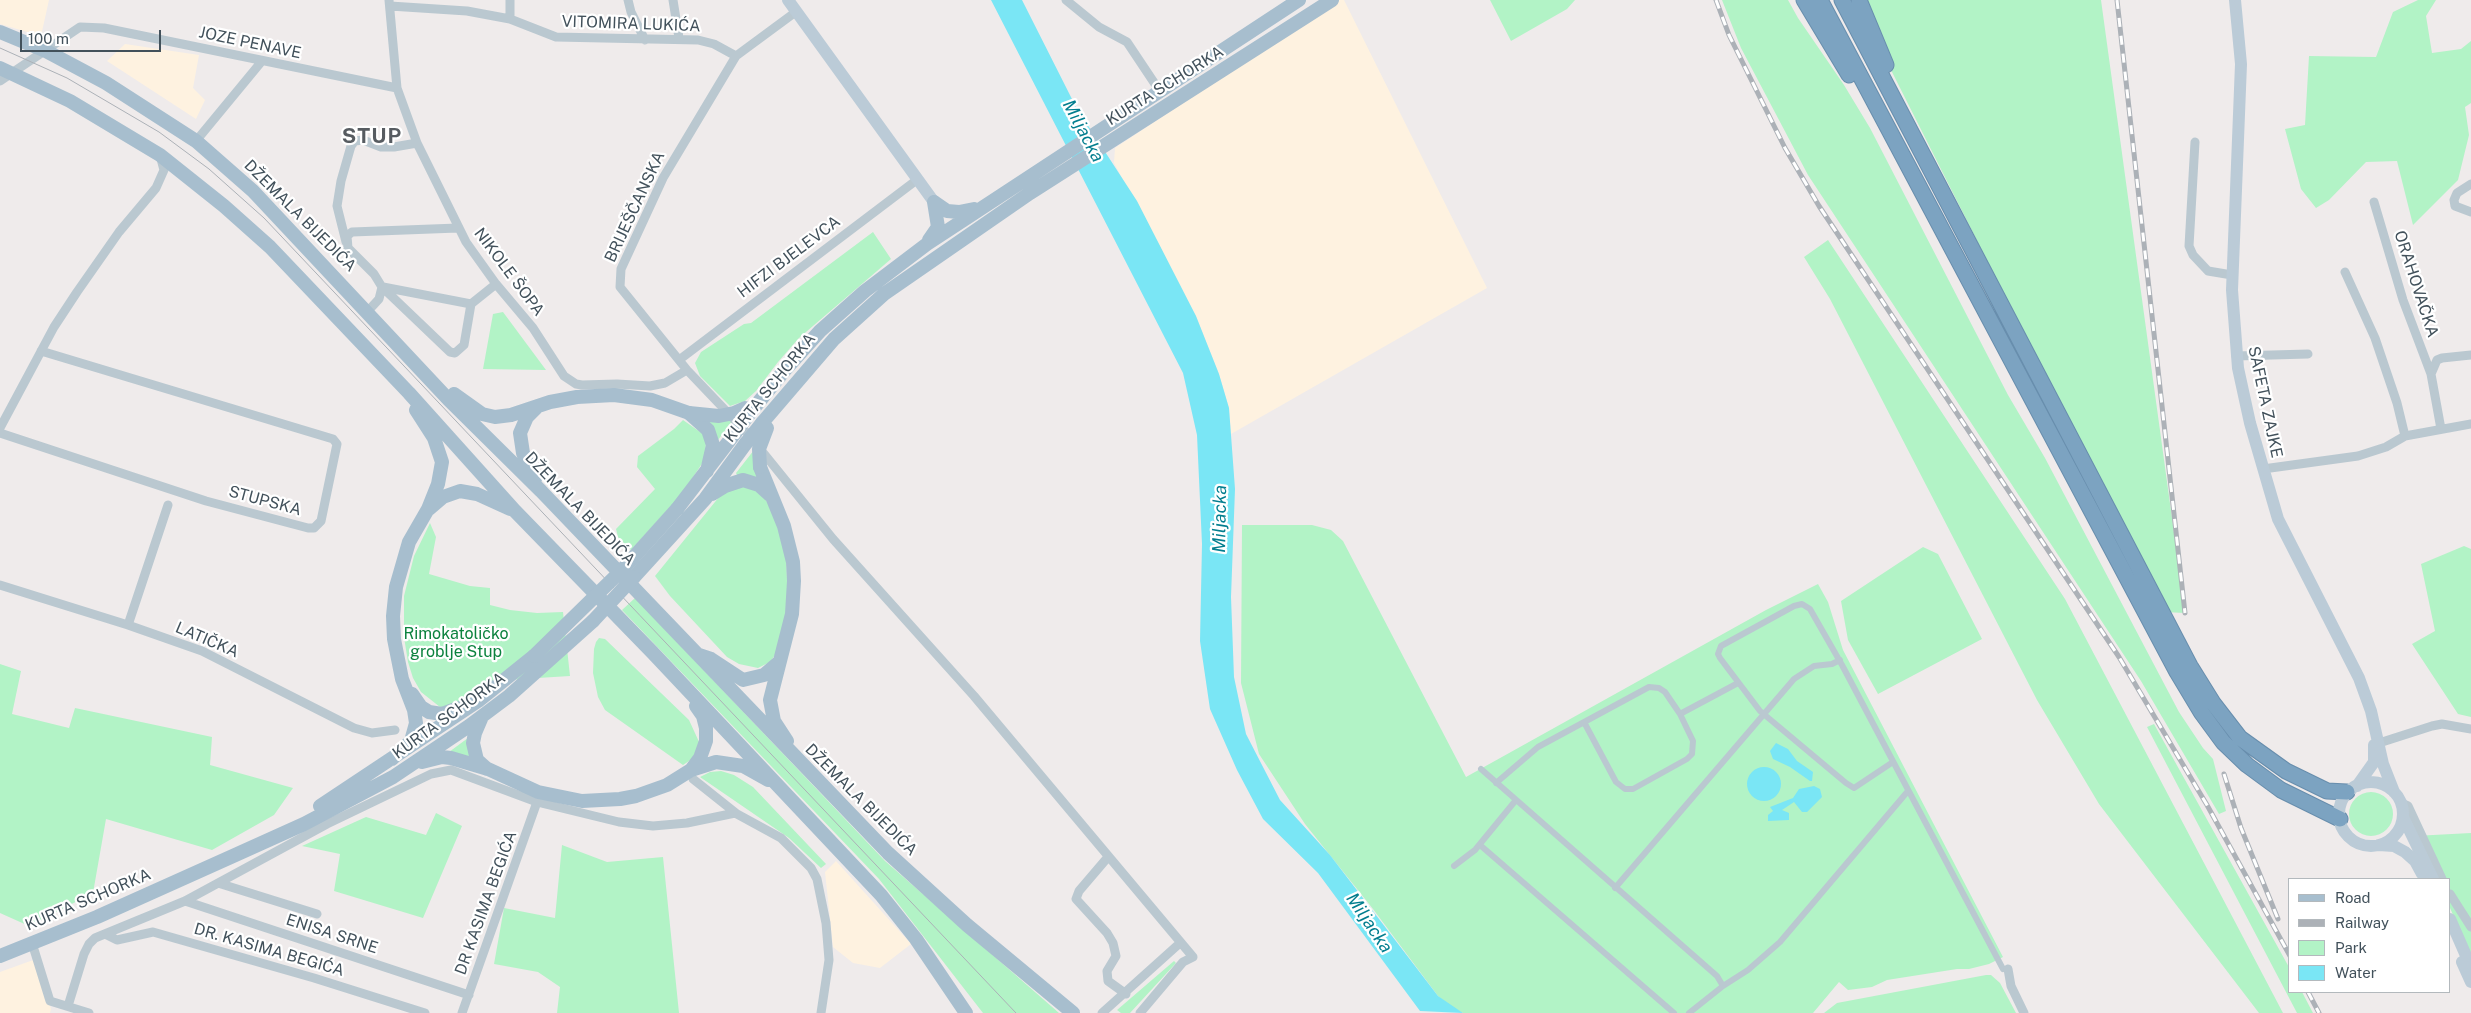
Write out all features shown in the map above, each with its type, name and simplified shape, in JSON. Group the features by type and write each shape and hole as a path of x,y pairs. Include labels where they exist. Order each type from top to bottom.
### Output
{"highway":[{"path":"1804,0 1866,102 1932,225 1972,288"},
{"path":"1859,0 1887,69 2007,303 2047,391"},
{"path":"1842,2 2190,666 2227,723 2246,742 2286,771 2327,791 2352,789"},
{"path":"1823,6 2177,672 2201,712 2223,742 2247,765 2282,790 2340,819"}],"main road":[{"path":"788,0 934,202 947,211 959,212 980,208"},
{"name":"KURTA SCHORKA","path":"0,956 97,917 338,806 414,764 483,716 509,696 593,621 683,514 707,471 736,432 747,411 763,396 820,331 865,291 927,244 980,208 1299,0"},
{"name":"KURTA SCHORKA","path":"272,837 478,701 500,685 560,633 623,569 683,514 705,498 746,443 765,426 771,411 834,338 884,294 1072,166 1332,0"},
{"name":"SAFETA ZAJKE","path":"2235,0 2241,64 2232,275 2236,356 2250,423 2284,533 2360,678 2383,764 2398,798 2403,817 2433,878"},
{"name":"DŽEMALA BIJEDIĆA","path":"0,32 46,51 106,83 196,141 260,198 368,311 421,370 541,491 794,758 888,854 941,903 1073,1013"},
{"path":"4,74 70,101 160,155 224,206 270,247 409,393 516,511 778,784 895,911 966,1013"},
{"path":"927,244 938,227 934,202"},
{"path":"421,370 482,414 502,416 536,408 550,402 577,397 631,396 652,400 689,413 719,416 747,411"},
{"path":"392,759 410,741 416,723 414,710 402,679 394,639 393,616 396,587 409,542 428,509 441,473 442,462 434,438 419,416 409,393"},
{"path":"536,408 523,425 520,443 541,491"},
{"path":"689,413 702,424 712,437 713,445 707,471"},
{"path":"765,426 760,449 760,467 789,542 794,581 788,632 771,690 770,711 794,758"},
{"path":"705,498 725,486 743,480 759,485 772,497"},
{"path":"428,509 443,496 460,491 477,494 516,511"},
{"path":"696,655 711,659 743,680 764,675 778,663"},
{"path":"666,666 703,716 706,728 704,749 692,775"},
{"path":"402,679 421,707 429,712 442,714 478,701"},
{"path":"483,716 474,733 473,743 477,760 488,769 538,797 582,801 620,800 692,775 716,762 734,763 778,784"},
{"name":"SAFETA ZAJKE","path":"2340,819 2340,810 2352,789 2374,762 2374,727"},
{"path":"414,764 436,758 451,758 488,769"},
{"path":"2352,789 2376,783 2398,798"},
{"path":"2379,845 2395,835 2403,817"},
{"path":"2340,819 2350,838 2358,844 2394,846 2405,852 2415,861 2424,878"},
{"path":"2451,921 2470,960"},
{"path":"2451,936 2471,982"}],"street":[{"path":"510,0 510,19"},
{"path":"628,0 631,12 645,40"},
{"path":"673,0 679,38"},
{"path":"1066,0 1099,27 1127,42 1159,90"},
{"name":"VITOMIRA LUKIĆA","path":"390,3 467,11 510,19 556,37 645,40 679,38 714,44 736,56"},
{"name":"NIKOLE ŠOPA","path":"390,3 397,88 417,143 458,228 496,284 533,328 564,376 576,384 658,386 687,370"},
{"path":"736,56 797,11"},
{"name":"JOZE PENAVE","path":"46,51 80,27 104,28 262,62 397,88"},
{"path":"4,74 46,51"},
{"name":"BRIJEŠČANSKA","path":"736,56 663,178 620,275 620,287 626,297 687,370 748,434 833,539 974,696 1108,857"},
{"path":"196,141 262,62"},
{"path":"417,143 381,147 363,140 355,141 351,146 341,181 337,206 348,248 374,274 382,287 450,352 460,351 464,344 471,304 496,284"},
{"path":"2195,142 2189,246 2192,255 2208,271 2232,275"},
{"path":"0,428 41,351 72,300 124,225 156,188 164,170 160,155"},
{"name":"HIFZI BJELEVCA","path":"679,360 918,179"},
{"path":"2471,184 2457,193 2454,200 2455,206 2471,212"},
{"name":"ORAHOVAČKA","path":"2374,202 2403,300 2431,374 2441,429"},
{"path":"346,242 347,236 352,232 458,228"},
{"path":"2345,272 2375,338 2397,403 2405,436"},
{"path":"368,311 378,299 382,287"},
{"path":"382,287 471,304"},
{"name":"STUPSKA","path":"0,433 215,503 308,528 314,528 320,521 337,444 333,439 41,351"},
{"path":"2236,356 2308,354"},
{"name":"ORAHOVAČKA","path":"2431,374 2437,360 2471,355"},
{"path":"2263,469 2358,456 2386,447 2405,436 2471,424"},
{"path":"128,625 168,505"},
{"name":"LATIČKA","path":"0,585 128,625 202,651 354,728 372,733 396,730"},
{"path":"1893,762 1854,788 1763,714 1718,654 1721,646 1798,604 1810,609 1840,660 1893,762 1908,791 2006,969 2011,986 2024,1013"},
{"path":"1615,888 1763,714 1801,673 1814,666 1832,664 1840,660"},
{"path":"1680,714 1738,683"},
{"path":"1496,783 1538,748 1584,722 1649,687 1659,688 1665,692 1680,714 1693,741 1692,754 1687,760 1633,789 1626,789 1616,782 1584,722"},
{"path":"2379,744 2442,724 2471,729"},
{"path":"1481,769 1717,976 1723,986"},
{"path":"68,1006 89,944 104,934 185,901 302,840 328,824 431,774 451,770 619,822 653,826 709,820 735,813"},
{"path":"692,775 735,813 781,838 811,868 817,879 826,923 829,960 823,1011 821,1013"},
{"path":"1689,1013 1698,1008 1723,986 1748,970 1780,942 1908,791"},
{"name":"DR KASIMA BEGIĆA","path":"462,1013 538,797"},
{"path":"2398,798 2408,806 2442,878"},
{"path":"1454,866 1480,845 1516,800"},
{"path":"1480,845 1674,1013"},
{"path":"233,856 240,871"},
{"path":"1126,994 1108,981 1107,971 1116,956 1113,943 1107,933 1076,899 1079,891 1108,857 1193,956 1183,962 1140,1013"},
{"name":"ENISA SRNE","path":"218,883 317,914"},
{"path":"2451,896 2471,928"},
{"name":"ENISA SRNE","path":"185,901 469,995"},
{"path":"97,917 104,934"},
{"name":"DR. KASIMA BEGIĆA","path":"104,934 117,940 153,932 314,978 425,1013"},
{"path":"32,943 49,1000 89,1013"},
{"path":"1102,1013 1126,994 1180,943"}],"shaded area":[{"path":"0,0 49,0 41,36 0,24"},
{"path":"1339,0 1344,0 1487,288 1231,434 1229,408 1219,374 1196,316 1114,163 1115,148"},
{"path":"125,44 199,55 193,88 205,100 196,119 107,61"},
{"path":"836,861 911,944 880,968 853,963 833,947 825,872"},
{"path":"36,959 51,1009 50,1013 0,1013 0,972"}],"green space":[{"path":"1490,0 1575,0 1567,9 1511,41"},
{"path":"1722,0 1788,0 1798,18 1844,85 1870,128 2008,395 2045,458 2179,712 2203,748 2213,759 2226,811 2219,814 2141,681 1808,175 1741,48"},
{"path":"1866,0 2101,0 2185,613 2164,612 1892,72"},
{"path":"2418,0 2436,0 2426,16 2432,53 2461,49 2471,41 2471,103 2465,107 2469,135 2458,180 2413,225 2397,161 2366,162 2329,200 2316,208 2301,189 2285,129 2305,125 2309,56 2376,57 2393,12"},
{"path":"873,232 891,259 799,338 756,391 745,401 730,406 700,376 695,363 701,352 744,324 751,323"},
{"path":"1828,240 2065,599 2283,1013 2259,1013 2099,804 2037,700 1830,299 1804,257"},
{"path":"503,312 546,370 483,369 493,314"},
{"path":"683,420 703,434 706,442 705,459 682,494 631,550 618,537 616,529 655,489 637,467 638,456"},
{"path":"707,420 733,420 718,440"},
{"path":"754,450 757,479 737,475 736,473"},
{"path":"745,486 759,491 774,511 786,548 788,612 778,651 770,662 758,668 739,664 727,657 670,596 655,576 719,497 732,489"},
{"name":"Rimokatoličko groblje Stup","path":"430,523 436,537 429,574 470,586 490,588 490,605 510,610 537,613 563,612 570,676 489,681 454,707 440,707 421,692 413,678 408,662 404,637 404,596 414,556"},
{"path":"1242,525 1312,525 1331,530 1343,541 1466,777 1766,610 1818,584 1828,602 1843,650 2003,957 1989,964 1969,969 1957,969 1887,980 1872,987 1848,990 1839,982 1813,1013 1463,1013 1448,1005 1438,996 1373,909 1305,824 1259,754 1241,683"},
{"path":"2464,546 2471,549 2471,717 2458,714 2412,644 2435,631 2421,564"},
{"path":"1923,547 1938,554 1982,639 1878,694 1848,640 1841,601"},
{"path":"635,598 885,861 1059,1013 983,1013 879,879 622,610"},
{"path":"599,638 605,639 689,720 700,744 692,759 683,765 605,710 598,697 593,673 594,649"},
{"path":"0,664 21,671 12,714 69,728 75,708 212,737 210,765 293,788 274,815 212,850 106,819 93,893 29,926 0,913"},
{"path":"2154,724 2288,965 2288,993 2303,993 2313,1013 2297,1013 2147,727"},
{"path":"468,738 473,761 449,752"},
{"path":"721,771 734,775 753,787 826,864 821,868 789,838 700,777 710,772"},
{"path":"2375,792 2387,798 2392,805 2392,823 2387,830 2380,835 2367,836 2359,833 2352,826 2349,810 2352,802 2359,795"},
{"path":"436,813 462,826 423,918 334,891 340,854 302,846 366,817 426,835"},
{"path":"2471,833 2471,955 2451,910 2451,878 2435,878 2414,836"},
{"path":"562,845 607,862 663,857 679,1013 557,1013 560,987 538,972 494,964 504,908 555,918"},
{"path":"1174,961 1176,963 1130,1013 1121,1013 1117,1010"},
{"path":"1991,975 2000,983 2016,1013 1824,1013 1837,1003"}],"water":[{"name":"Miljacka","path":"991,0 1022,0 1076,107 1137,201 1196,316 1219,374 1229,408 1235,489 1231,597 1234,677 1246,734 1280,800 1330,855 1438,996 1463,1013 1420,1011 1318,873 1263,819 1237,770 1210,709 1200,641 1202,544 1197,435 1183,373"},
{"path":"1776,743 1788,749 1797,761 1813,772 1812,781 1773,759 1770,751"},
{"path":"1764,767 1771,768 1776,772 1780,777 1780,791 1776,796 1771,800 1764,801 1757,800 1752,796 1748,791 1747,784 1748,777 1752,772 1757,768"},
{"path":"1814,786 1820,789 1822,797 1807,812 1802,812 1794,802 1782,810 1789,813 1789,820 1768,821 1768,815 1773,811 1770,807 1793,798 1799,789"}],"tram line":[{"path":"0,48 67,78 159,132 209,169 264,218 1016,1013"}],"railway":[{"path":"1716,0 1729,35 1785,148 1819,206 2119,657 2207,805 2288,952"},
{"path":"2117,0 2185,613"},
{"path":"2224,774 2241,828 2278,919"},
{"path":"2309,993 2319,1013"}],"district":[{"name":"STUP","path":"372,137"}]}
